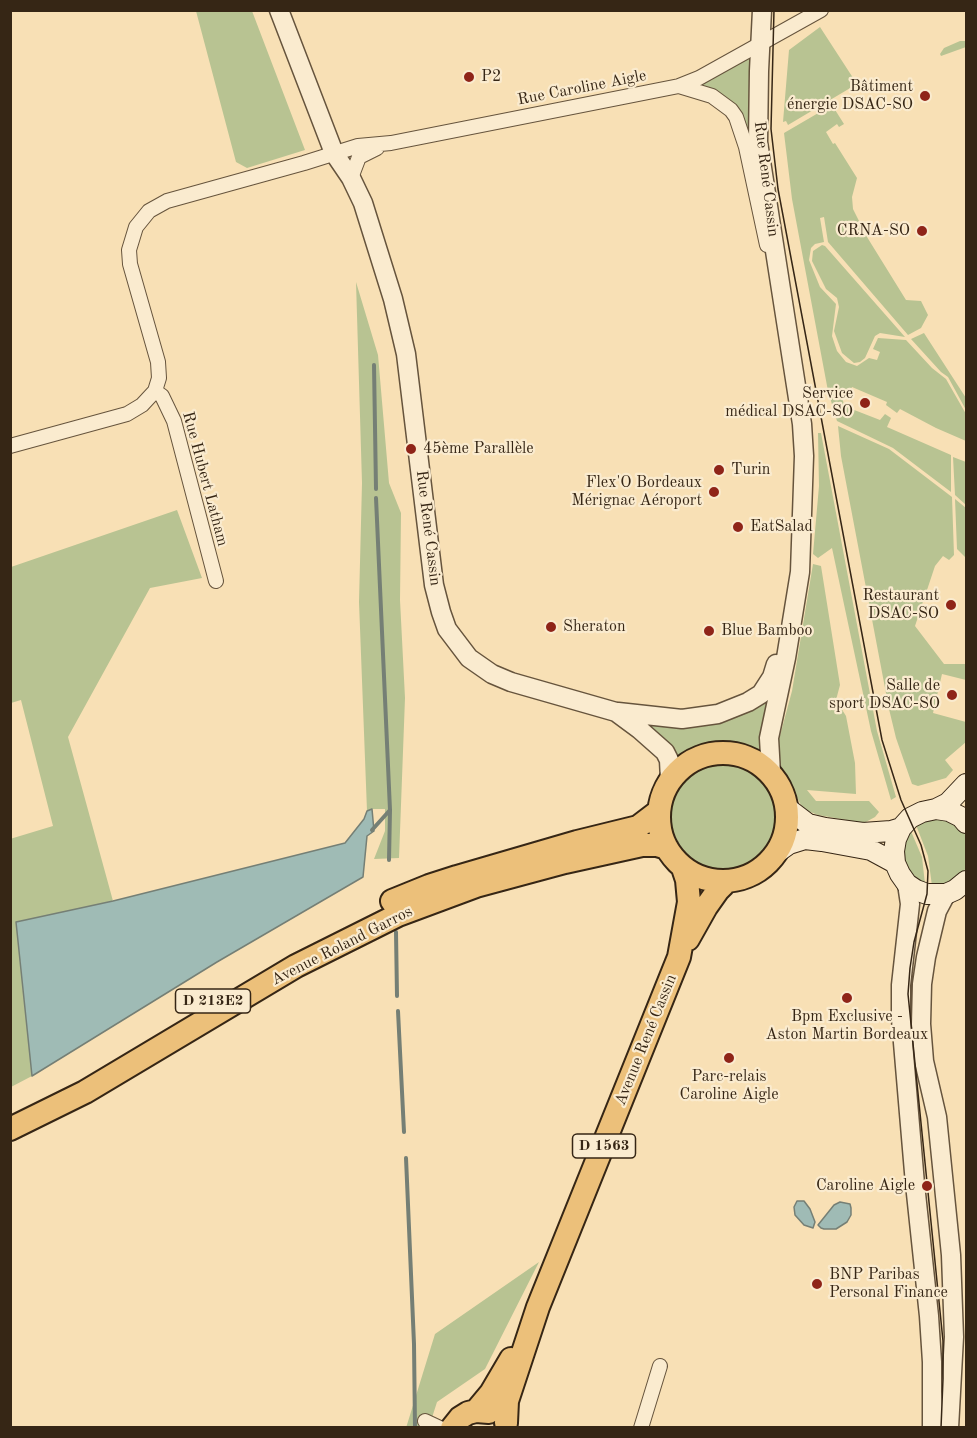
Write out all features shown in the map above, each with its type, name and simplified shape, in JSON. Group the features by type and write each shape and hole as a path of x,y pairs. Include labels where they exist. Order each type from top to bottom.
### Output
{"main road":[{"path":"719,753 738,754 756,761 771,773 781,789 787,808 787,830 779,850 769,863 756,873 726,882 704,878 683,868 667,848 660,830 659,811 670,780 684,766 700,757 719,753"},
{"path":"960,886 927,894 916,890 907,884 900,874 895,863 894,851 896,838 910,818 948,803 966,784"},
{"path":"787,808 808,824 825,828 863,833 901,828"},
{"path":"936,809 949,811 961,817 966,823"},
{"name":"Avenue Roland Garros","path":"10,1113 70,1084 290,953 359,917 429,886 638,827 652,819 659,811"},
{"path":"779,850 805,839 871,850 895,863"},
{"name":"Avenue Roland Garros","path":"10,1129 112,1077 296,966 343,941 415,908 476,885 575,860 642,845 667,848"},
{"name":"Avenue René Cassin","path":"508,1425 507,1401 538,1307 679,957 688,902 687,880 683,868"},
{"name":"D 1563","path":"679,957 706,907 726,882"},
{"name":"Avenue René Cassin","path":"452,1428 460,1418 476,1411 491,1393 538,1307"},
{"path":"476,1411 498,1416 508,1425"}],"street":[{"name":"Rue René Cassin","path":"279,10 334,153 351,178 363,203 400,328 414,415 434,585 447,629 469,658 492,674 521,685 616,712 639,729 664,753 669,760 670,780"},
{"name":"Rue René Cassin","path":"762,10 758,142 803,432 804,478 800,572 795,613 769,738 771,773"},
{"name":"Rue Caroline Aigle","path":"155,391 159,378 158,362 129,257 136,227 149,211 167,201 304,164 358,146 387,143 679,86 699,78 821,10"},
{"path":"679,86 712,96 720,101 731,110 740,125 752,172 762,230 780,287"},
{"path":"351,178 358,157 387,143"},
{"path":"10,446 127,414 142,405 155,391"},
{"name":"Rue Hubert Latham","path":"155,391 162,396 174,421 216,581"},
{"path":"616,712 674,718 703,718 734,709 760,694 772,677 778,657 790,572 802,521"},
{"path":"415,908 420,901 524,858"},
{"path":"907,884 910,904 900,1019 930,1316 933,1371 932,1428"},
{"path":"949,1428 954,1337 951,1255 937,1118 924,1061 921,1024 922,984 935,917 960,886"},
{"path":"641,1428 660,1366"},
{"path":"425,1421 440,1428"}],"green space":[{"path":"196,11 252,11 305,150 247,168 236,162"},
{"path":"820,27 857,84 788,125 786,121 783,122 789,50"},
{"path":"960,41 966,41 966,47 941,56 944,48"},
{"path":"753,54 752,146 736,105 718,92 699,84"},
{"path":"832,105 844,124 839,127 837,124 826,132 857,178 852,197 853,209 867,237 906,300 921,301 928,315 921,328 908,335 828,242 824,217 820,218 824,242 815,244 811,248 809,260 820,287 836,304 832,336 837,351 846,362 857,366 869,358 877,360 880,352 873,349 878,338 906,340 932,368 946,379 966,414 966,441 900,409 897,413 886,405 887,402 852,387 849,393 841,390 844,406 880,420 885,414 891,418 887,427 951,455 951,492 893,448 837,421 828,391 792,199 784,133"},
{"path":"822,245 905,337 880,333 875,336 865,358 860,362 854,363 842,353 834,331 839,307 837,298 826,289 812,261 813,251"},
{"path":"356,282 378,355 389,483 401,513 400,600 405,698 399,858 374,859 385,831 385,809 367,811 359,602 362,483"},
{"path":"924,333 966,398 966,410 948,377 911,339"},
{"path":"838,426 889,449 952,497 954,555 949,560 943,556 935,566 915,626 944,664 966,664 966,680 942,674 933,713 966,722 966,742 945,760 953,770 946,778 918,786 912,784 896,738 889,709 841,456"},
{"path":"818,433 821,433 877,731 896,797 891,800 871,731 832,548 818,558 813,554 819,486"},
{"path":"953,457 966,462 966,505 955,495"},
{"path":"955,499 966,508 965,557 957,549"},
{"path":"177,510 202,578 150,588 68,737 113,901 16,922 32,1076 11,1087 10,839 53,826 21,700 11,703 11,567"},
{"path":"813,564 821,566 840,685 836,700 846,716 855,763 856,794 807,790 816,801 869,801 879,812 864,823 818,815 808,811 801,805 780,766 778,743 792,691"},
{"path":"770,690 762,747 757,750 745,745 722,742 698,746 680,756 673,754 645,725 645,720 690,723"},
{"path":"723,762 744,766 761,778 773,795 777,816 773,837 761,854 744,866 723,870 702,866 685,854 673,837 669,816 673,795 685,778 702,766"},
{"path":"928,818 945,818 960,827 966,836 966,868 948,885 932,886 928,856 916,825"},
{"path":"910,829 922,857 925,884 916,881 905,868 902,846"},
{"path":"539,1262 485,1369 437,1402 429,1427 406,1428 435,1334"}],"water":[{"path":"372,809 374,831 367,836 363,877 217,962 32,1076 16,922 113,901 345,843 364,819 367,811"},
{"path":"797,1201 804,1201 810,1209 815,1222 813,1228 804,1225 795,1215 794,1207"},
{"path":"840,1202 850,1204 851,1215 847,1222 836,1229 821,1228 818,1225 834,1205"}],"waterway":[{"path":"374,365 376,489"},
{"path":"376,498 390,810 389,860"},
{"path":"372,830 390,810"},
{"path":"396,932 397,996"},
{"path":"398,1011 404,1132"},
{"path":"406,1158 415,1428"}],"tram line":[{"path":"774,10 771,129 778,189 882,740 901,800 921,845 928,871 927,894 914,942 908,994 943,1341 941,1428"}],"place":[{"name":"P2","path":"469,77"},
{"name":"Bâtiment énergie DSAC-SO","path":"925,96"},
{"name":"CRNA-SO","path":"922,231"},
{"name":"Service médical DSAC-SO","path":"865,403"},
{"name":"45ème Parallèle","path":"411,449"},
{"name":"Turin","path":"719,470"},
{"name":"Flex'O Bordeaux Mérignac Aéroport","path":"714,492"},
{"name":"EatSalad","path":"738,527"},
{"name":"Restaurant DSAC-SO","path":"951,605"},
{"name":"Sheraton","path":"551,627"},
{"name":"Blue Bamboo","path":"709,631"},
{"name":"Salle de sport DSAC-SO","path":"952,695"},
{"name":"Bpm Exclusive - Aston Martin Bordeaux","path":"847,998"},
{"name":"Parc-relais Caroline Aigle","path":"729,1058"},
{"name":"Caroline Aigle","path":"927,1186"},
{"name":"BNP Paribas Personal Finance","path":"817,1284"}]}
